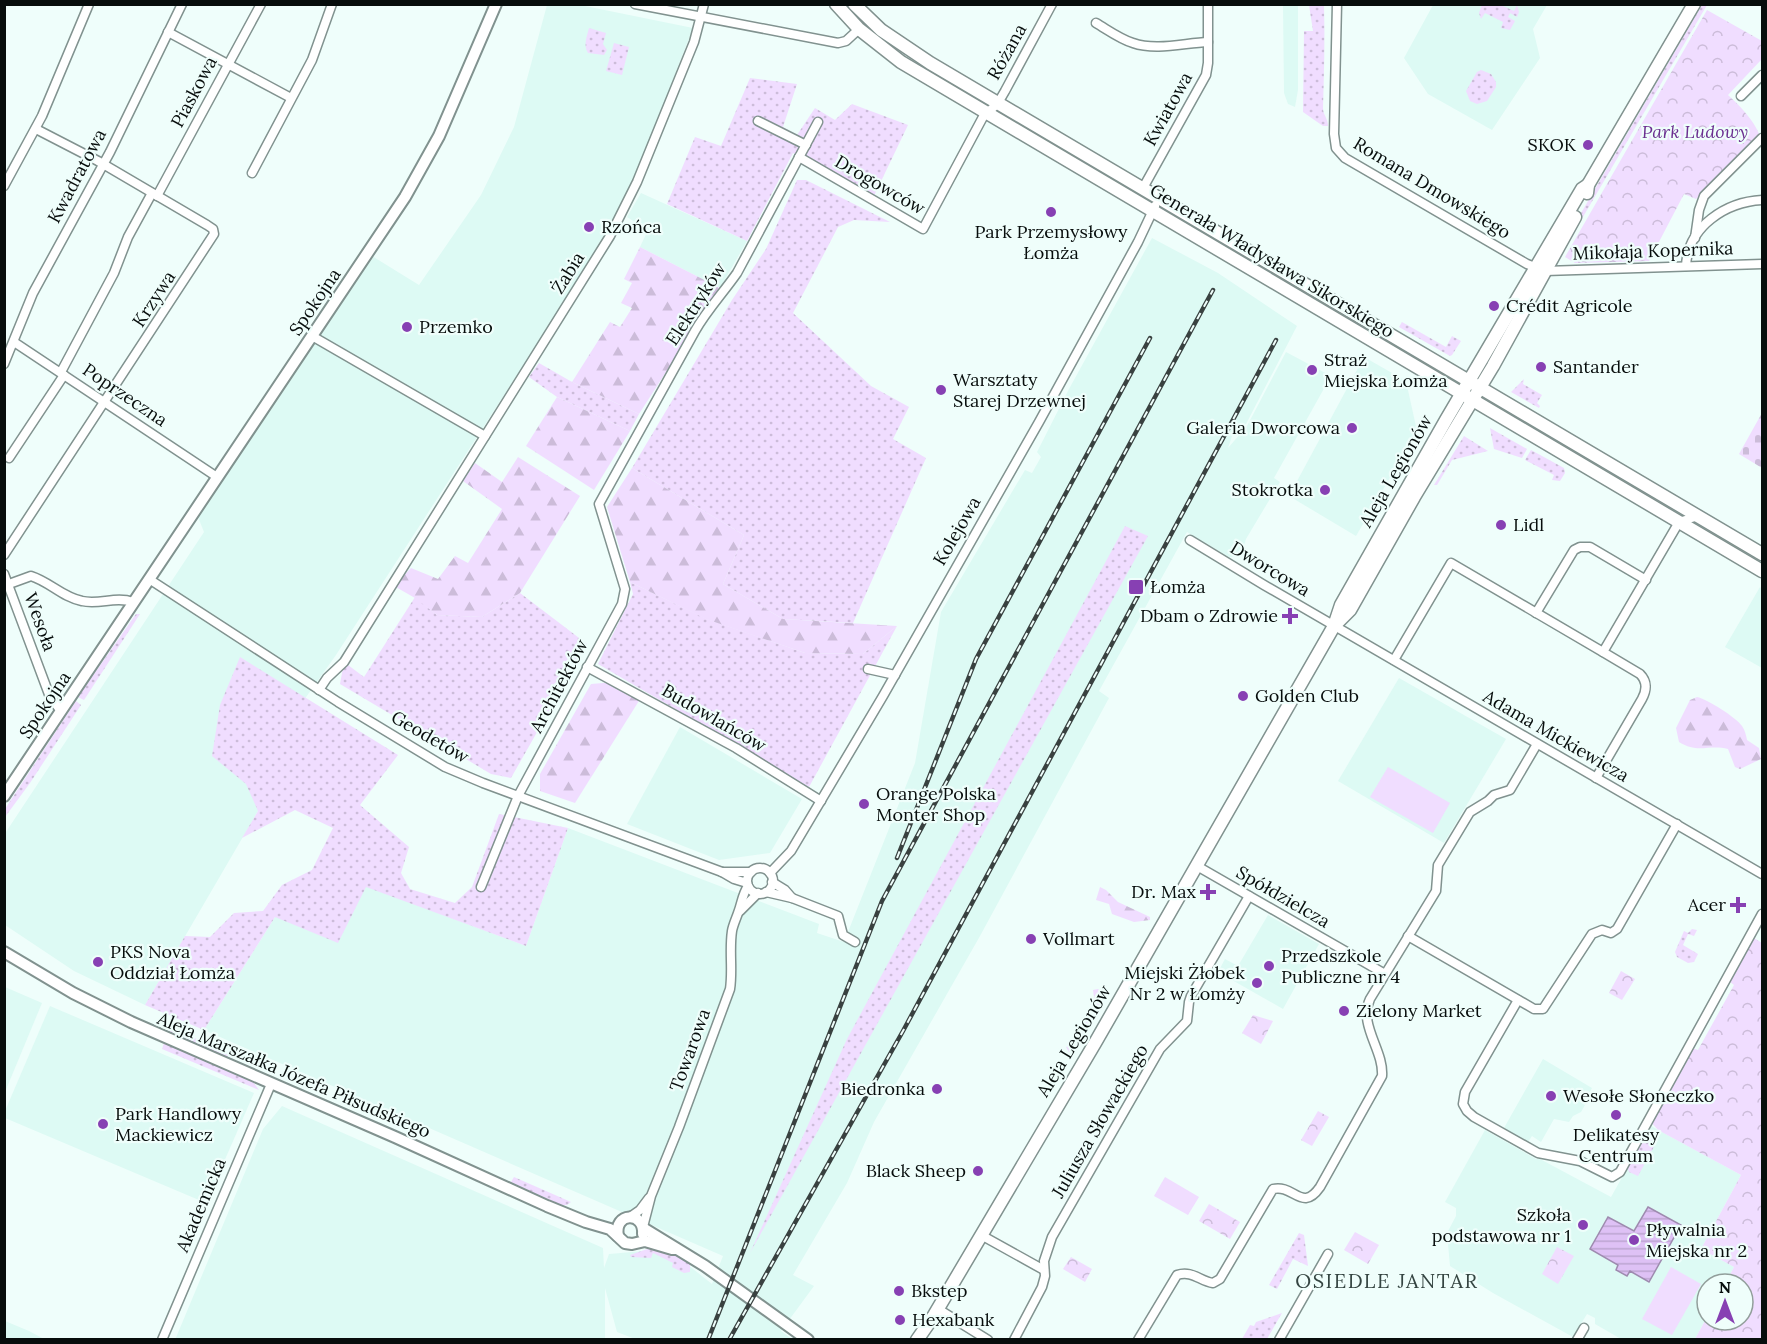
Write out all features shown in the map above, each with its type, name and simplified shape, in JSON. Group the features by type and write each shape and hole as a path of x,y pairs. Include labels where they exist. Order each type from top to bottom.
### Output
{"main road":[{"name":"Generała Władysława Sikorskiego","path":"836,4 858,29 901,62 1762,571"},
{"name":"Generała Władysława Sikorskiego","path":"854,4 881,30 909,50 1762,554"},
{"name":"Aleja Legionów","path":"917,1340 936,1313 1197,866 1334,626 1341,605 1461,394 1587,195 1588,185 1694,4"},
{"name":"Aleja Legionów","path":"1334,626 1350,610 1414,496 1473,401 1540,269"},
{"name":"Aleja Legionów","path":"925,1340 936,1313"}],"street":[{"path":"4,186 36,129 89,4"},
{"name":"Kwadratowa","path":"4,364 33,293 103,165 182,4"},
{"name":"Piaskowa","path":"9,458 63,374 114,273 128,237 229,64 261,4"},
{"path":"252,173 315,54 332,4"},
{"name":"Spokojna","path":"4,796 405,197 438,136 496,4"},
{"path":"635,4 838,43 846,41 858,29"},
{"name":"Żabia","path":"319,690 327,678 344,662 597,259 622,212 690,51 702,18 704,4"},
{"name":"Różana","path":"986,113 998,103 1052,4"},
{"name":"Kwiatowa","path":"1143,188 1206,75 1208,4"},
{"name":"Romana Dmowskiego","path":"1337,4 1334,134 1337,150 1345,158 1527,264 1540,269"},
{"name":"Kwiatowa","path":"1096,23 1121,38 1141,46 1208,42"},
{"path":"168,32 291,98"},
{"path":"1741,96 1762,75"},
{"name":"Drogowców","path":"799,157 923,229 986,113"},
{"path":"758,121 806,145"},
{"name":"Elektryków","path":"625,589 599,504 695,331 707,311 723,294 737,273 818,122"},
{"name":"Krzywa","path":"4,555 214,234 211,227 36,129"},
{"path":"1686,266 1695,238 1698,210 1704,196 1762,138"},
{"name":"Kolejowa","path":"771,878 791,851 895,675 1055,392 1138,242 1159,198"},
{"path":"1695,238 1710,219 1723,210 1762,200"},
{"name":"Mikołaja Kopernika","path":"1540,269 1762,264"},
{"path":"312,336 485,436"},
{"name":"Poprzeczna","path":"14,342 217,477"},
{"path":"1673,502 1679,522"},
{"path":"1603,652 1679,522 1698,516"},
{"name":"Dworcowa","path":"1190,540 1334,626"},
{"path":"1536,613 1574,550 1580,547 1590,547 1646,580"},
{"path":"1394,660 1451,563 1644,678 1646,687 1642,699 1596,778"},
{"name":"Wesoła","path":"4,574 50,697 61,711"},
{"path":"9,584 31,576 66,596 84,602 122,599 133,602"},
{"name":"Geodetów","path":"149,579 319,690 445,767 722,872 748,885"},
{"name":"Architektów","path":"481,887 518,796 622,604 625,589"},
{"name":"Adama Mickiewicza","path":"1334,626 1762,874"},
{"name":"Budowlańców","path":"587,667 736,748 821,801"},
{"path":"868,669 895,675"},
{"path":"1138,1340 1177,1275 1192,1274 1213,1283 1220,1279 1273,1189 1284,1189 1308,1199 1320,1187 1382,1076 1380,1060 1366,1013 1368,1004 1436,891 1438,865 1470,812 1494,795 1510,790 1537,744"},
{"path":"1408,936 1534,1009 1541,1010 1546,1007 1592,934 1602,930 1611,933 1617,929 1677,824"},
{"name":"Spółdzielcza","path":"1197,866 1385,974"},
{"path":"722,872 751,872 763,868 792,898"},
{"path":"751,872 748,885 762,893 792,898 838,916 843,935 855,942"},
{"path":"739,911 762,893 771,878"},
{"name":"Towarowa","path":"643,1227 651,1196 680,1127 730,989 732,929 741,898 748,885"},
{"name":"Juliusza Słowackiego","path":"1014,1340 1042,1287 1045,1276 1044,1261 1053,1237 1160,1049 1187,1021 1191,996 1249,896"},
{"path":"1518,1000 1465,1092 1464,1108 1474,1117 1538,1153 1580,1161 1612,1177 1620,1172 1762,914"},
{"name":"Aleja Marszałka Józefa Piłsudskiego","path":"4,952 112,1013 585,1222 610,1229 628,1244 647,1241 676,1249"},
{"name":"Akademicka","path":"162,1340 271,1084"},
{"name":"Towarowa","path":"626,1219 640,1210 651,1196"},
{"name":"Aleja Marszałka Józefa Piłsudskiego","path":"575,1216 610,1222 637,1219 654,1236 673,1245 705,1266 808,1340"},
{"path":"618,1236 617,1229 626,1219"},
{"path":"638,1241 642,1236 643,1227"},
{"path":"981,1235 1044,1270"},
{"path":"1279,1340 1328,1254"},
{"path":"936,1313 988,1340"},
{"path":"1577,1340 1584,1328"}],"shaded area":[{"path":"547,5 580,5 693,28 632,186 572,290 336,655 304,700 258,811 145,1005 74,971 5,925 4,835 204,532 198,517 372,256 419,285 481,195 514,127"},
{"path":"1283,5 1298,5 1298,90 1295,107 1288,104 1284,93"},
{"path":"1433,5 1547,5 1533,29 1540,58 1492,130 1428,94 1404,58"},
{"path":"641,193 747,241 720,288 640,247 648,230 627,217"},
{"path":"1152,238 1218,273 1297,326 1246,424 1232,436 1228,448 1247,426 1286,352 1331,376 1274,478 1280,482 1246,539 1239,556 1229,557 1187,532 1099,691 1109,698 980,936 874,1122 847,1183 793,1275 814,1286 781,1331 792,1339 635,1339 617,1332 605,1288 605,1339 175,1340 263,1129 282,1106 603,1248 604,1268 609,1254 655,1250 688,1265 712,1284 723,1256 204,1030 275,917 366,886 526,946 568,828 819,924 817,933 844,942 915,763 941,612 1025,470 1032,473 1041,457 1037,452 1069,389"},
{"path":"1364,357 1406,381 1417,431 1356,536 1289,496"},
{"path":"1760,587 1762,589 1762,668 1725,647"},
{"path":"1399,678 1506,739 1444,843 1338,781"},
{"path":"680,727 802,799 770,853 719,860 627,824"},
{"path":"1268,915 1319,944 1283,1009 1218,972 1225,959 1238,966"},
{"path":"5,987 42,1003 5,1092"},
{"path":"50,1006 254,1093 206,1203 5,1118 5,1111"},
{"path":"1543,1059 1592,1088 1581,1112 1573,1116 1569,1122 1554,1119 1541,1142 1532,1136 1528,1142 1504,1128"},
{"name":"Szkoła podstawowa nr 1","path":"1651,1126 1741,1175 1701,1249 1734,1267 1731,1272 1695,1272 1695,1332 1699,1332 1695,1339 1621,1339 1595,1324 1595,1318 1587,1314 1573,1337 1493,1293 1450,1266 1447,1233 1456,1216 1456,1208 1445,1202 1485,1130 1611,1197"},
{"name":"Pływalnia Miejska nr 2","path":"1648,1207 1681,1225 1649,1282 1630,1271 1627,1276 1616,1270 1618,1265 1590,1249 1608,1217 1634,1231"},
{"path":"5,1321 29,1331 44,1339 5,1339"}],"green space":[{"path":"1482,4 1501,5 1514,11 1517,5 1519,12 1517,17 1510,13 1508,17 1515,21 1510,30 1501,28 1503,22 1485,13 1481,19 1479,13"},
{"path":"1309,5 1324,5 1323,108 1328,126 1323,126 1303,112 1304,31 1313,31"},
{"path":"1702,5 1707,5 1573,234 1570,232"},
{"name":"Park Ludowy","path":"1707,10 1762,41 1762,59 1728,95 1754,124 1760,136 1696,199 1684,194 1649,261 1575,263 1565,257"},
{"path":"589,28 606,33 603,44 607,50 604,55 588,53 586,37"},
{"path":"614,43 629,47 622,75 606,71"},
{"path":"1481,70 1491,74 1496,87 1487,101 1477,104 1470,101 1466,91 1477,72"},
{"path":"750,78 797,84 783,127 797,135 815,108 835,120 852,104 908,125 873,198 793,153 747,241 667,204 695,137 721,146"},
{"path":"797,180 806,180 890,222 854,220 838,227 793,313 871,386 909,407 893,439 926,458 853,623 783,619 723,584 744,535 632,468 732,300 766,249"},
{"path":"640,247 720,288 639,414 572,382 610,322 620,327 632,308 621,303 632,283 624,279"},
{"path":"1402,322 1446,347 1452,336 1461,341 1450,356 1399,327"},
{"path":"539,363 572,382 639,414 630,431 557,397 529,377"},
{"path":"1524,379 1523,384 1542,395 1537,403 1539,408 1511,392"},
{"path":"557,397 630,431 594,490 526,446"},
{"path":"1762,413 1762,468 1739,454"},
{"path":"1490,428 1527,449 1522,458 1494,449"},
{"path":"1464,436 1488,451 1452,460 1437,485 1434,485"},
{"path":"1531,450 1564,468 1565,473 1560,481 1552,480 1554,475 1525,460"},
{"path":"518,457 580,496 520,593 482,617 437,615 394,586 411,568 438,579 455,556 468,563 502,509 463,481 475,463 502,482"},
{"path":"632,468 744,535 723,584 783,619 897,626 863,654 805,653 706,619 630,582 607,507"},
{"path":"1125,526 1148,536 750,1253 847,1039"},
{"path":"630,582 707,619 805,653 863,654 897,626 809,787 598,664 633,594"},
{"path":"520,593 587,644 511,778 491,774 340,684 344,662 364,677 415,597 437,615 482,617"},
{"path":"136,614 140,614 84,700 78,697"},
{"path":"240,657 398,755 360,805 409,847 401,873 410,889 455,903 472,887 499,814 568,828 526,946 366,887 338,943 275,917 204,1030 145,1005 185,936 210,937 234,913 263,911 282,885 312,870 333,828 295,810 242,838 258,811 246,784 212,756 220,705"},
{"path":"615,682 642,696 575,803 540,791 540,774 591,684"},
{"path":"1697,697 1714,705 1739,723 1744,729 1747,740 1759,748 1761,759 1740,769 1735,767 1728,749 1698,748 1679,742 1676,728 1690,700"},
{"path":"76,701 81,705 5,817 5,809"},
{"path":"1388,767 1450,803 1433,833 1370,797"},
{"path":"1100,887 1118,902 1150,917 1150,920 1134,922 1112,914 1109,904 1096,900"},
{"path":"1692,929 1697,930 1694,936 1688,934 1683,945 1698,954 1694,962 1688,963 1677,957 1675,952 1684,931 1688,933"},
{"path":"1754,938 1762,943 1762,1339 1695,1339 1699,1332 1755,1332 1755,1272 1731,1272 1734,1267 1701,1249 1741,1175 1658,1130 1651,1122 1692,1048 1698,1050 1734,985 1730,982"},
{"path":"1621,971 1635,979 1622,1000 1609,993"},
{"path":"1098,989 1104,994 1105,1000 1073,1051 1069,1052 1066,1047 1072,1044 1094,1006 1090,1004 1094,997 1093,990"},
{"path":"1253,1015 1273,1021 1261,1044 1242,1033"},
{"path":"170,1028 233,1055 225,1057 168,1032"},
{"path":"164,1043 253,1082 259,1090 162,1049"},
{"path":"1318,1111 1329,1117 1312,1146 1301,1140"},
{"path":"1648,1136 1656,1143 1638,1176 1629,1172 1627,1166 1642,1138"},
{"path":"514,1177 571,1202 567,1205 560,1205 511,1182"},
{"path":"1165,1177 1199,1197 1188,1215 1154,1196"},
{"path":"1209,1204 1240,1222 1230,1239 1199,1221"},
{"path":"1355,1232 1379,1245 1368,1264 1344,1250"},
{"path":"1299,1233 1304,1235 1308,1266 1293,1259 1277,1289 1269,1285"},
{"path":"653,1247 679,1256 690,1263 690,1272 684,1273 672,1267 673,1263 653,1253 651,1258 631,1257 630,1255"},
{"path":"1557,1247 1574,1256 1558,1284 1542,1274"},
{"path":"1071,1257 1092,1269 1085,1282 1063,1269"},
{"path":"1671,1267 1695,1281 1695,1295 1672,1335 1642,1319"},
{"path":"1282,1313 1267,1339 1242,1339 1250,1325 1254,1326 1256,1322"}],"railway":[{"path":"708,1340 882,901 1213,290"},
{"path":"897,858 976,659 1150,338"},
{"path":"729,1340 903,1031 1276,340"}],"place":[{"name":"SKOK","path":"1588,145"},
{"name":"Park Przemysłowy Łomża","path":"1051,212"},
{"name":"Rzońca","path":"589,227"},
{"name":"Crédit Agricole","path":"1494,306"},
{"name":"Przemko","path":"407,327"},
{"name":"Santander","path":"1541,367"},
{"name":"Straż Miejska Łomża","path":"1312,370"},
{"name":"Warsztaty Starej Drzewnej","path":"941,390"},
{"name":"Galeria Dworcowa","path":"1352,428"},
{"name":"Stokrotka","path":"1325,490"},
{"name":"Lidl","path":"1501,525"},
{"name":"Łomża","path":"1136,587"},
{"name":"Dbam o Zdrowie","path":"1290,616"},
{"name":"Golden Club","path":"1243,696"},
{"name":"Orange Polska Monter Shop","path":"864,804"},
{"name":"Dr. Max","path":"1208,892"},
{"name":"Acer","path":"1738,905"},
{"name":"Vollmart","path":"1031,939"},
{"name":"PKS Nova Oddział Łomża","path":"98,962"},
{"name":"Przedszkole Publiczne nr 4","path":"1269,966"},
{"name":"Miejski Żłobek Nr 2 w Łomży","path":"1257,983"},
{"name":"Zielony Market","path":"1344,1011"},
{"name":"Biedronka","path":"937,1089"},
{"name":"Wesołe Słoneczko","path":"1551,1096"},
{"name":"Delikatesy Centrum","path":"1616,1115"},
{"name":"Park Handlowy Mackiewicz","path":"103,1124"},
{"name":"Black Sheep","path":"978,1171"},
{"name":"Szkoła podstawowa nr 1","path":"1583,1225"},
{"name":"Pływalnia Miejska nr 2","path":"1634,1240"},
{"name":"Bkstep","path":"899,1291"},
{"name":"Hexabank","path":"900,1320"}],"district":[{"name":"OSIEDLE JANTAR","path":"1387,1281"}]}
